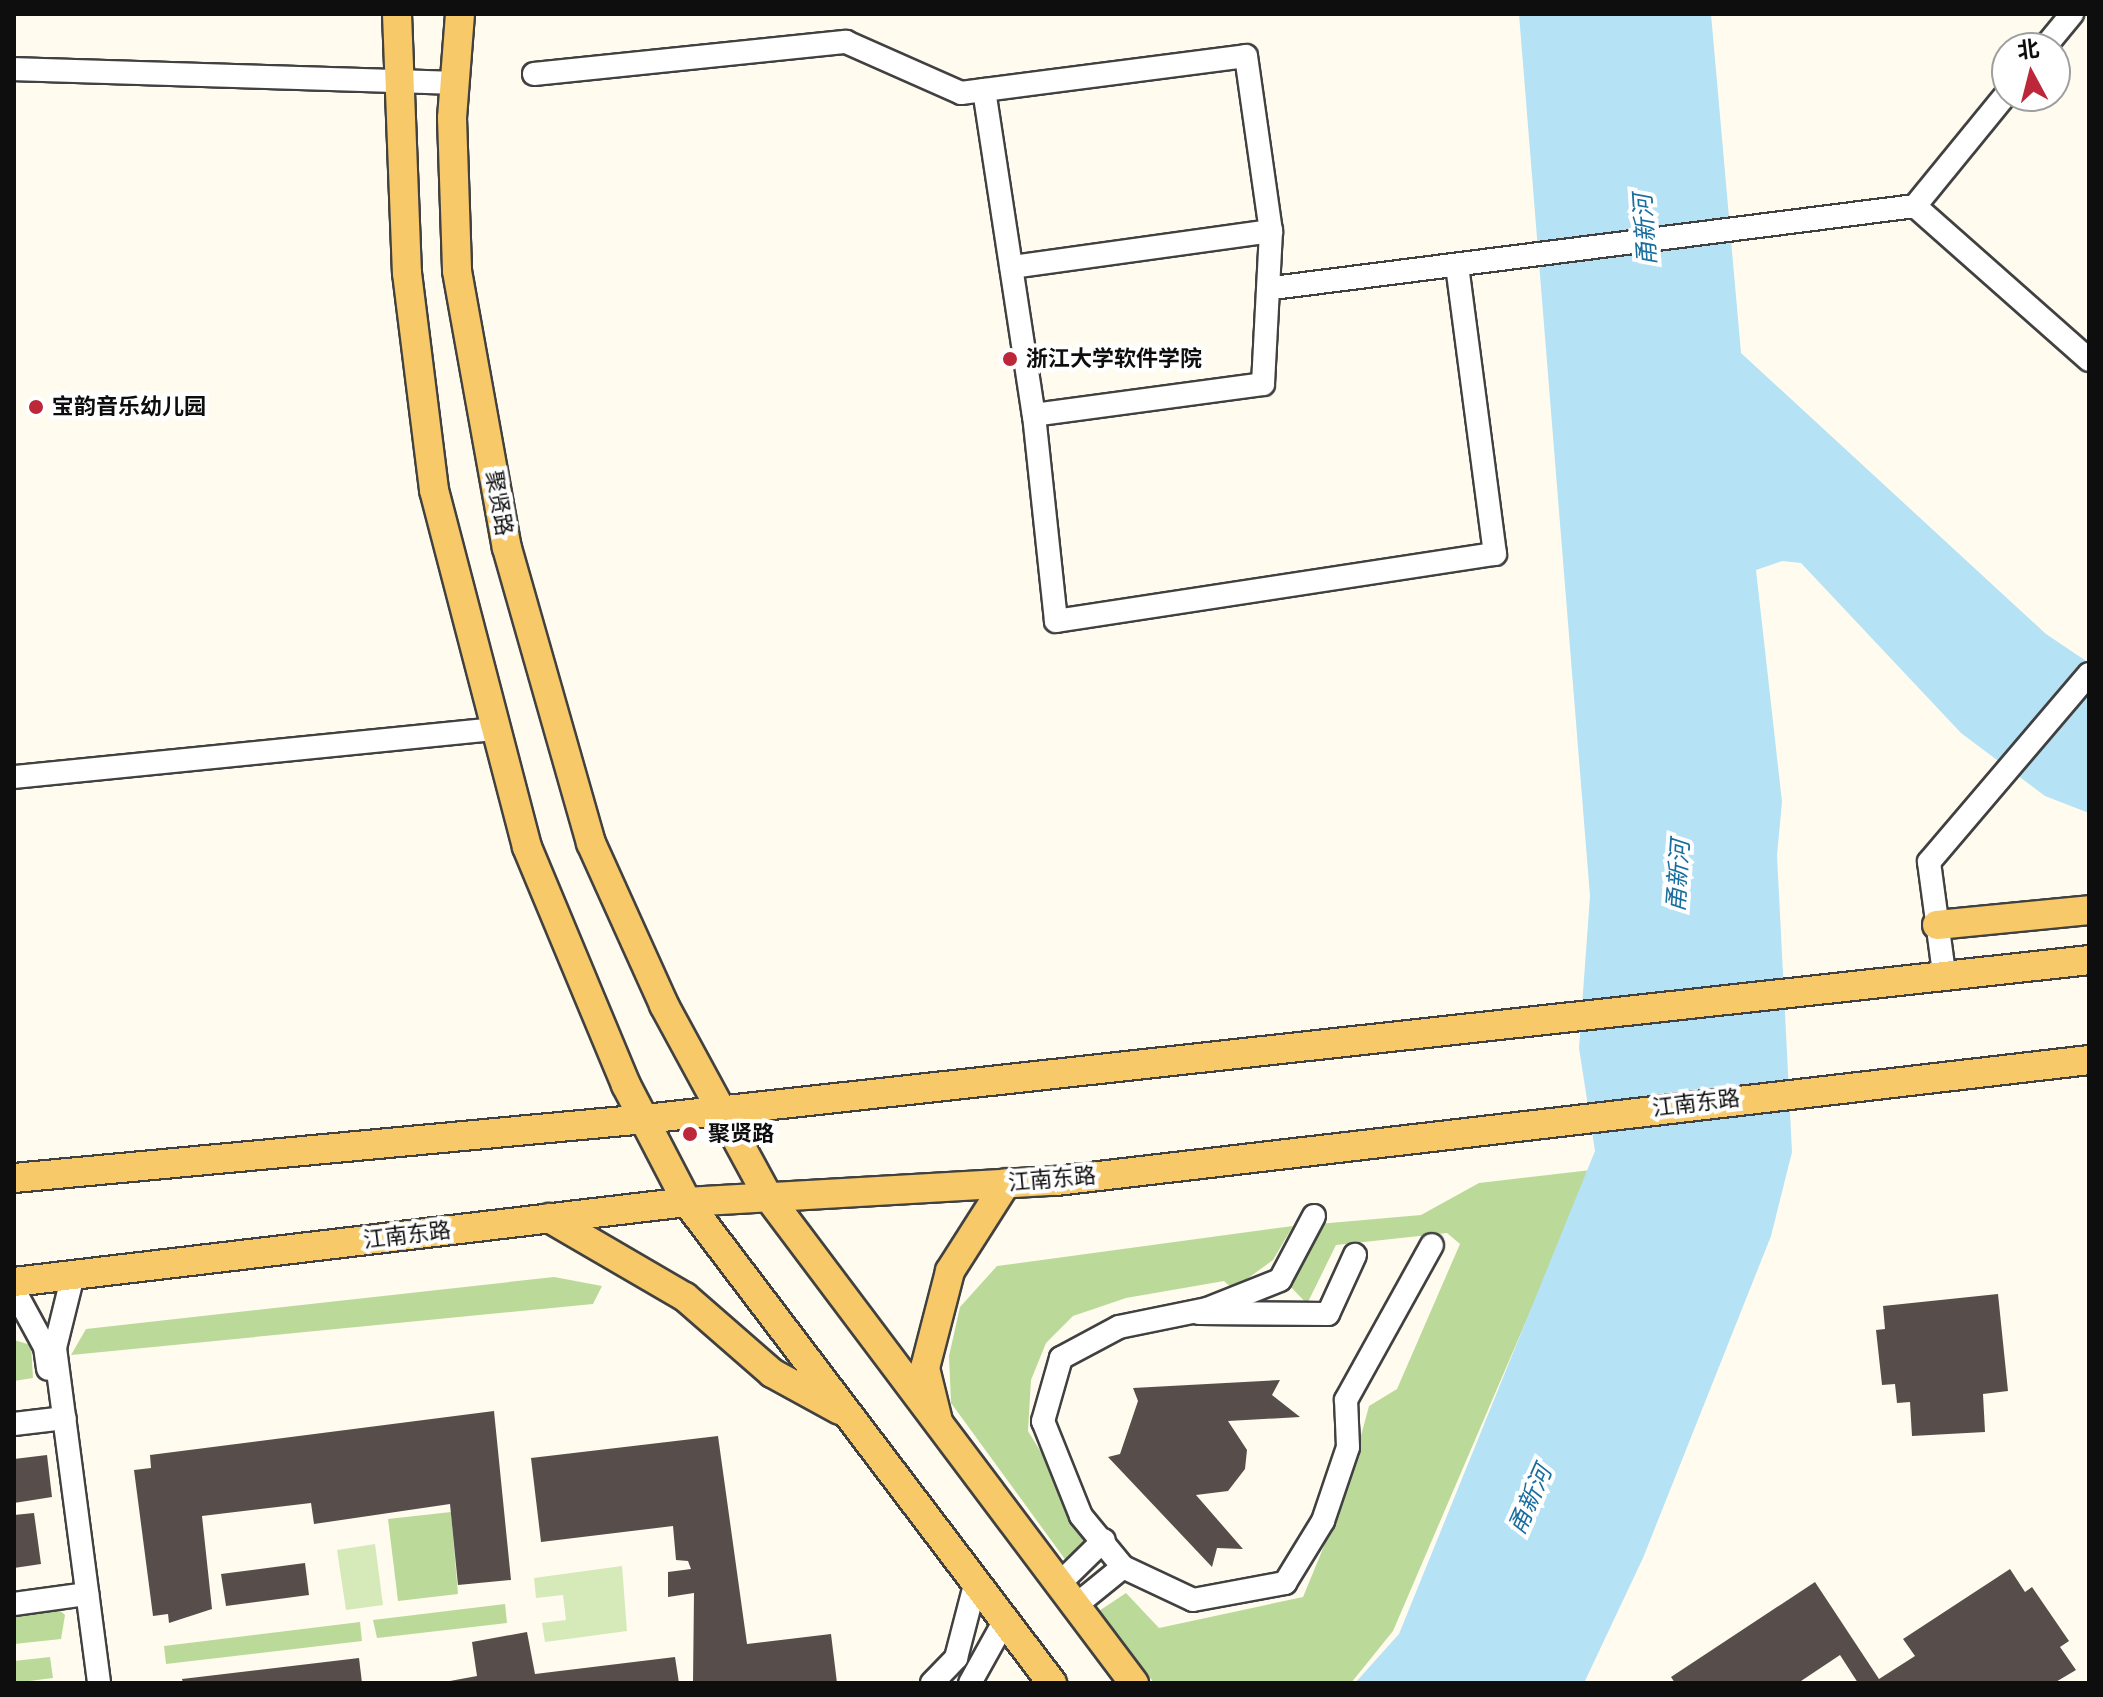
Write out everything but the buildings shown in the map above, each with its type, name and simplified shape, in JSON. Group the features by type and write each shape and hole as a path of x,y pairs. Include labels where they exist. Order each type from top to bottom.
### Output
{"main road":[{"path":"397,14 397,81 407,273 434,490 493,729 527,847 645,1119 687,1202 1052,1683"},
{"name":"聚贤路","path":"460,14 455,83 457,271 507,548 591,843 664,1005 767,1195 940,1432 1134,1683"},
{"path":"1937,925 2089,910"},
{"path":"14,1178 645,1119 1877,979 2089,960"},
{"name":"江南东路","path":"14,1282 687,1202 1006,1183 2089,1060"},
{"path":"940,1432 925,1368 950,1271 1006,1183"},
{"path":"549,1218 685,1297 772,1373 851,1416"}],"street":[{"path":"2057,32 2072,14"},
{"path":"534,74 846,42 961,93 1246,56 1271,231 1273,288 1263,384 1034,415"},
{"path":"14,69 455,83"},
{"path":"984,90 1034,415 1056,621 1495,554 1457,265"},
{"path":"1273,288 1457,265 1524,253 1915,206 1992,112"},
{"path":"1915,206 2089,360"},
{"path":"1011,267 1271,231"},
{"path":"1944,973 1929,862 2089,674"},
{"path":"14,777 493,729"},
{"path":"1314,1216 1280,1280 1191,1312 1119,1327 1061,1358 1043,1421 1081,1516 1104,1540 1123,1567 1193,1600 1285,1583 1328,1506 1348,1447 1346,1400 1432,1245"},
{"path":"1191,1312 1328,1314 1355,1255"},
{"path":"59,1419 55,1348 73,1275"},
{"path":"14,1290 45,1347 59,1419 82,1595 99,1683"},
{"path":"14,1424 59,1419"},
{"path":"1067,1596 1104,1540"},
{"path":"1067,1596 1123,1567"},
{"path":"932,1683 956,1658 976,1581"},
{"path":"14,1604 82,1595"},
{"path":"82,1595 88,1683"},
{"path":"970,1683 1013,1630"}],"green space":[{"path":"1591,1170 1393,1631 1351,1683 1154,1683 1099,1611 1126,1593 1159,1628 1303,1597 1345,1495 1369,1406 1397,1389 1460,1244 1447,1233 1336,1245 1307,1304 1289,1285 1318,1224 1421,1215 1479,1183"},
{"path":"1293,1226 1273,1260 1233,1289 1224,1281 1126,1298 1073,1316 1046,1343 1031,1380 1028,1431 1098,1546 1067,1562 951,1403 949,1356 960,1307 997,1266"},
{"path":"554,1277 602,1286 593,1304 71,1355 86,1329"},
{"path":"14,1340 31,1345 33,1378 14,1381"},
{"path":"451,1512 458,1594 398,1601 388,1519"},
{"path":"375,1544 383,1605 346,1610 337,1550"},
{"path":"622,1566 627,1631 545,1642 542,1623 566,1620 563,1595 536,1598 534,1578"},
{"path":"505,1604 507,1623 377,1638 373,1620"},
{"path":"57,1608 65,1615 61,1639 14,1644 14,1613"},
{"path":"360,1622 362,1641 166,1664 164,1646"},
{"path":"50,1657 53,1678 14,1683 14,1661"}],"water":[{"name":"甬新河","path":"1519,14 1711,14 1741,353 2046,634 2089,663 2089,813 2045,796 1961,733 1801,563 1782,561 1756,570 1782,802 1777,855 1792,1152 1771,1236 1643,1558 1584,1683 1355,1683 1399,1634 1595,1151 1579,1048 1590,896"}],"place":[{"name":"浙江大学软件学院","path":"1010,359"},
{"name":"宝韵音乐幼儿园","path":"36,407"},
{"name":"聚贤路","path":"690,1134"}]}
